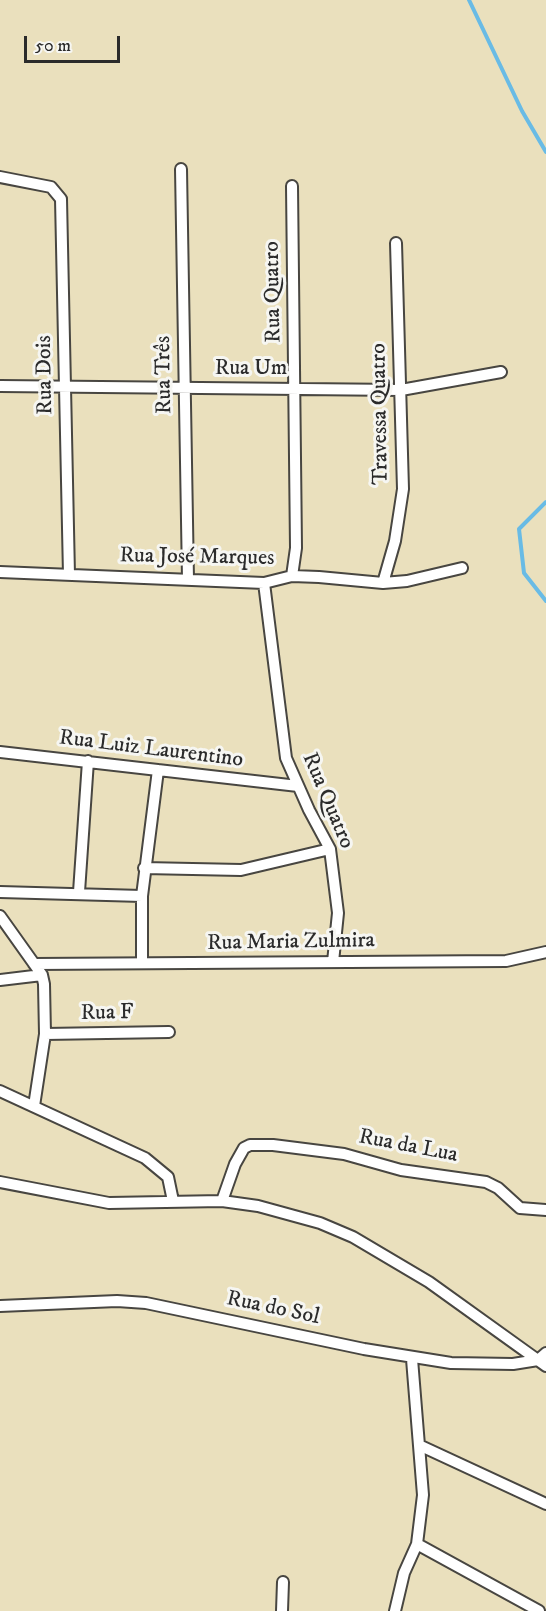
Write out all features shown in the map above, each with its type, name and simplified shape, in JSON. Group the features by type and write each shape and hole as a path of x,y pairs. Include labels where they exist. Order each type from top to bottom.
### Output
{"street":[{"name":"Rua Três","path":"181,170 188,579"},
{"name":"Rua Dois","path":"0,177 44,184 58,192 61,203 69,575"},
{"name":"Rua Quatro","path":"292,186 296,388 296,548 292,576"},
{"name":"Travessa Quatro","path":"384,583 395,541 403,489 396,243"},
{"name":"Rua Um","path":"0,386 401,390 501,372"},
{"name":"Rua José Marques","path":"0,572 264,583 292,576 384,583 407,581 462,568"},
{"name":"Rua Quatro","path":"264,583 283,744 298,786 330,849 338,913 333,962"},
{"name":"Rua Luiz Laurentino","path":"0,752 298,786"},
{"path":"79,892 88,761"},
{"path":"142,962 144,868 158,770"},
{"path":"144,868 241,870 330,849"},
{"path":"0,892 79,892 142,896"},
{"path":"0,916 42,975 45,1034 34,1106"},
{"name":"Rua Maria Zulmira","path":"34,964 506,961 546,952"},
{"path":"0,980 42,975"},
{"name":"Rua F","path":"45,1034 169,1032"},
{"path":"0,1091 154,1164 168,1177 173,1201"},
{"name":"Rua da Lua","path":"222,1201 240,1152 247,1146 255,1145 344,1154 401,1170 486,1182 498,1188 520,1208 546,1210"},
{"path":"0,1182 109,1203 222,1201 288,1214 353,1237 454,1299 543,1360"},
{"name":"Rua do Sol","path":"0,1306 117,1300 146,1303 412,1359 487,1365 543,1360"},
{"path":"395,1611 404,1573 417,1544 423,1495 421,1446 412,1359"},
{"path":"421,1446 546,1504"},
{"path":"417,1544 539,1611"},
{"path":"282,1611 283,1582"}],"waterway":[{"path":"469,0 522,111 546,152"},
{"path":"546,502 519,529 524,573 546,601"}]}
